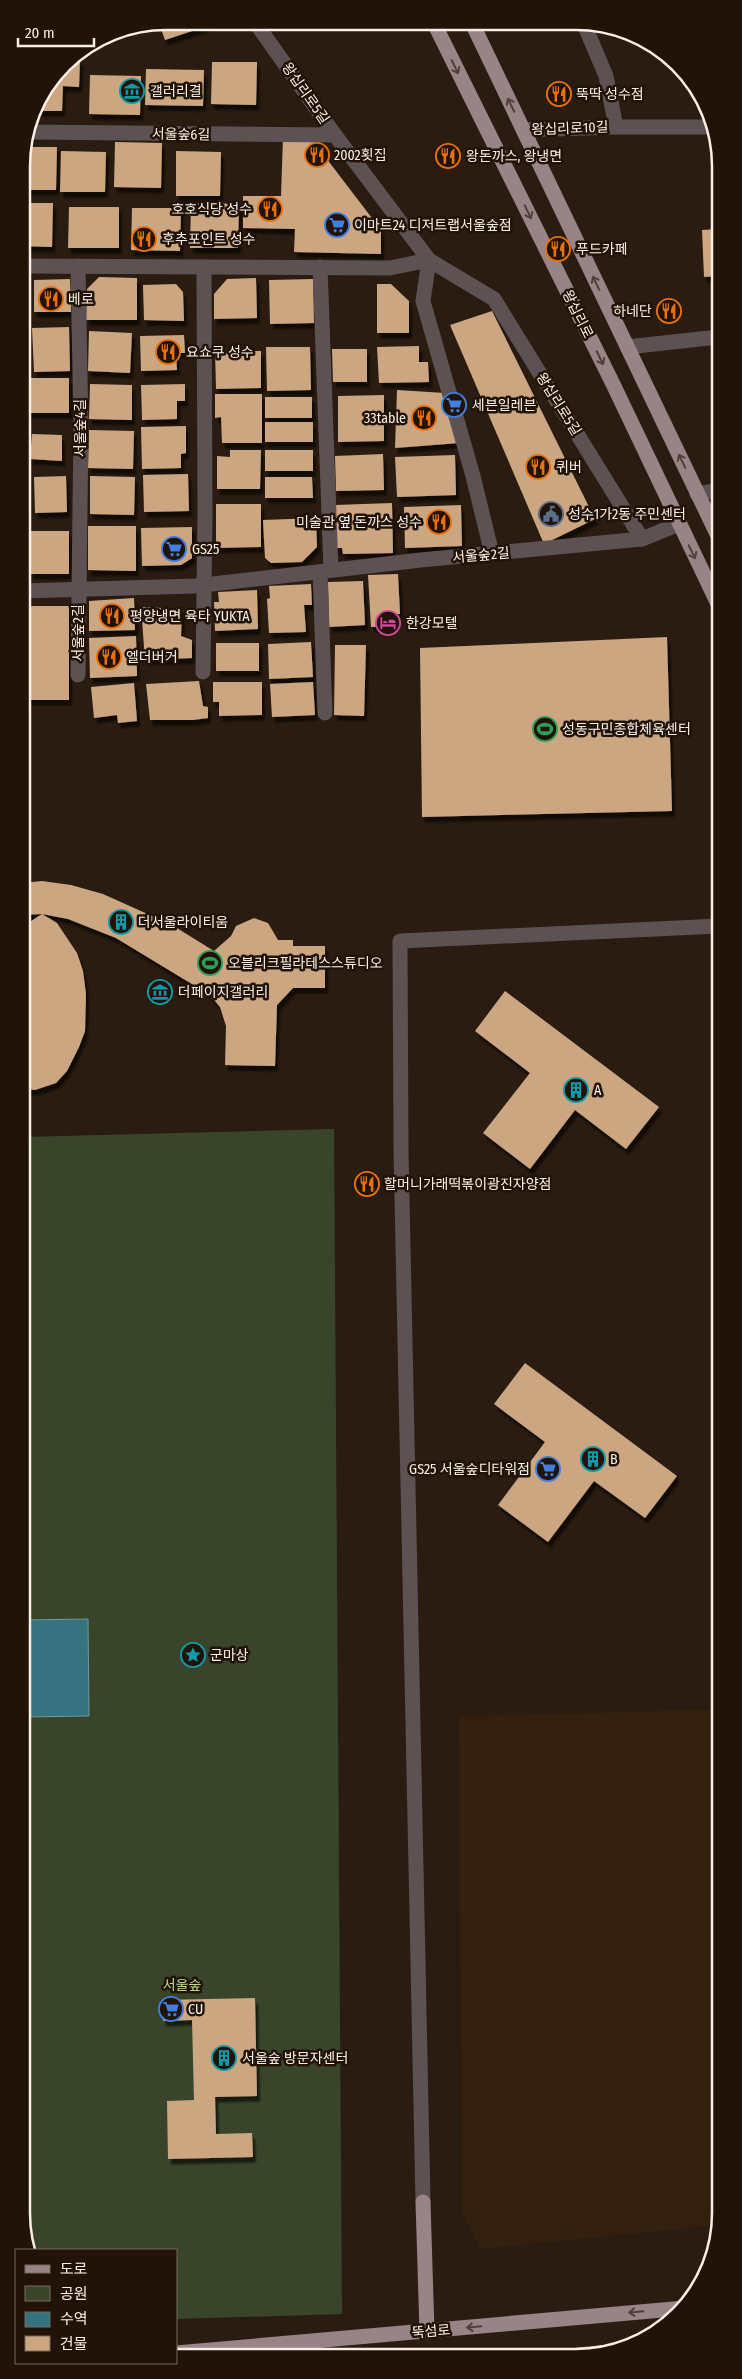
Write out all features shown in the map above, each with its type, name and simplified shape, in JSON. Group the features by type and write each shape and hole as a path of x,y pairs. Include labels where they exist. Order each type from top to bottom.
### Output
{"main road":[{"name":"왕십리로","path":"437,30 613,384 712,593"},
{"path":"475,30 712,523"},
{"path":"423,2202 428,2332"},
{"name":"뚝섬로","path":"224,2349 672,2309"}],"street":[{"name":"왕십리로5길","path":"261,30 335,135 429,260 494,299 642,539"},
{"name":"왕십리로10길","path":"587,30 606,76 616,127"},
{"name":"왕십리로10길","path":"523,130 706,127"},
{"name":"서울숲6길","path":"35,132 335,135"},
{"path":"30,266 390,268 429,260 423,301 473,476 492,554"},
{"name":"서울숲4길","path":"78,266 81,426 78,591"},
{"path":"203,672 204,267"},
{"path":"320,268 325,571 325,713"},
{"path":"627,347 712,338"},
{"path":"698,494 712,491"},
{"path":"642,539 679,524"},
{"name":"서울숲2길","path":"30,591 78,591 204,585 642,539"},
{"name":"서울숲2길","path":"78,591 78,675"},
{"path":"423,2202 401,1150 400,941 712,926"}],"shaded area":[{"path":"712,1709 712,2226 480,2249 462,2212 459,1717"}],"green space":[{"name":"서울숲","path":"334,1129 342,2314 178,2319 178,2249 35,2249 31,2230 30,2213 30,1137"}],"water":[{"path":"88,1619 89,1716 30,1717 30,1620"}],"building":[{"path":"162,30 195,30 165,40"},
{"path":"80,61 79,87 63,86 62,111 42,111 58,83"},
{"path":"212,62 257,62 256,105 211,104"},
{"path":"146,69 204,70 203,106 145,105"},
{"path":"90,75 141,76 140,115 89,114"},
{"path":"283,137 310,137 381,230 381,254 294,252 295,229 243,228 243,196 281,196"},
{"path":"115,142 162,143 161,188 114,187"},
{"path":"31,147 57,147 56,190 30,190"},
{"path":"61,151 106,152 105,192 60,192"},
{"path":"176,151 221,152 220,196 176,196"},
{"path":"30,203 53,203 52,247 30,246"},
{"path":"191,203 239,204 238,248 190,248"},
{"path":"69,207 119,207 119,248 68,248"},
{"path":"132,208 181,208 180,251 131,250"},
{"path":"712,229 712,276 704,277 702,230"},
{"path":"99,277 137,278 137,320 86,320 87,289"},
{"path":"256,278 257,318 214,319 214,294 227,279"},
{"path":"70,279 71,312 34,312 34,280"},
{"path":"313,279 314,323 270,324 269,280"},
{"path":"176,284 183,292 184,321 144,320 143,285"},
{"path":"377,284 391,284 409,301 409,333 377,333"},
{"path":"492,311 595,519 544,544 450,325"},
{"path":"69,327 70,371 34,372 32,328"},
{"path":"89,331 132,333 130,373 88,371"},
{"path":"184,335 185,353 176,353 177,370 141,371 140,336"},
{"path":"419,346 419,362 428,362 429,382 379,383 377,347"},
{"path":"266,347 310,347 311,390 267,391"},
{"path":"332,349 367,349 367,382 333,382"},
{"path":"215,351 261,351 261,388 216,389"},
{"path":"30,378 69,378 69,413 30,413"},
{"path":"90,384 132,385 132,420 89,419"},
{"path":"185,384 185,401 177,401 177,419 142,420 141,385"},
{"name":"33table","path":"397,390 445,393 459,443 395,448"},
{"path":"215,394 262,394 262,443 222,443 221,417 215,418"},
{"path":"384,395 384,441 338,442 338,396"},
{"path":"265,397 312,397 312,418 265,418"},
{"path":"265,422 313,422 313,442 265,442"},
{"path":"186,426 186,453 181,454 181,468 142,469 141,427"},
{"path":"89,430 134,431 133,469 88,468"},
{"path":"32,434 62,435 62,461 30,459"},
{"path":"230,450 261,450 260,489 217,489 217,456 230,457"},
{"path":"265,450 313,450 313,471 265,471"},
{"path":"383,454 384,490 336,491 335,456"},
{"path":"455,455 456,495 397,497 395,457"},
{"path":"188,474 189,511 144,512 143,475"},
{"path":"66,476 67,512 35,513 34,477"},
{"path":"90,476 135,477 134,515 90,514"},
{"path":"265,477 312,477 313,498 265,498"},
{"path":"392,503 393,553 343,554 342,548 336,548 335,505"},
{"path":"216,504 261,504 261,547 216,548"},
{"path":"461,505 462,546 405,548 404,507"},
{"path":"316,518 317,547 302,562 271,563 265,558 263,520"},
{"path":"88,526 136,526 136,571 88,570"},
{"path":"192,527 192,558 181,565 142,566 141,528"},
{"path":"30,531 69,531 69,574 30,574"},
{"path":"398,574 400,614 393,614 394,626 371,627 368,575"},
{"path":"363,581 365,625 329,627 328,582"},
{"path":"311,584 312,605 304,605 306,632 269,633 267,599 270,598 269,586"},
{"path":"257,590 258,629 215,631 214,602 219,602 218,592"},
{"name":"평양냉면 육타 YUKTA","path":"134,598 135,630 89,631 89,601"},
{"path":"30,606 69,606 69,700 30,700"},
{"path":"141,607 182,609 181,636 192,640 192,658 145,660"},
{"path":"136,636 137,676 90,678 89,638"},
{"name":"성동구민종합체육센터","path":"667,637 672,811 422,817 420,648"},
{"path":"311,642 313,677 269,679 268,644"},
{"path":"216,643 259,643 259,671 216,671"},
{"path":"335,645 366,645 364,716 334,715"},
{"path":"199,681 203,706 208,707 208,718 150,720 146,684"},
{"path":"213,682 262,682 262,715 219,716 219,702 213,702"},
{"path":"313,682 315,715 272,717 270,684"},
{"path":"134,683 137,721 118,723 117,715 94,718 91,687"},
{"path":"42,881 71,885 103,894 172,925 214,951 231,936 236,926 254,918 268,923 278,940 293,940 293,946 325,946 325,988 293,988 277,1005 275,1066 225,1065 226,1026 220,1007 210,995 116,938 68,919 42,914 30,915 30,882"},
{"path":"42,914 57,923 77,953 83,971 86,994 85,1031 67,1071 56,1083 35,1090 30,1090 30,922"},
{"name":"A","path":"505,991 659,1107 626,1149 575,1110 530,1169 483,1133 530,1073 475,1031"},
{"name":"B","path":"525,1363 677,1476 645,1518 594,1481 548,1542 498,1505 545,1442 494,1404"},
{"name":"서울숲 방문자센터","path":"255,1998 257,2096 215,2097 216,2134 252,2133 253,2157 168,2159 167,2101 194,2100 192,2020 163,2021 162,2000"}],"place":[{"name":"갤러리결","path":"132,91"},
{"name":"뚝딱 성수점","path":"559,94"},
{"name":"2002횟집","path":"317,155"},
{"name":"왕돈까스, 왕냉면","path":"448,156"},
{"name":"호호식당 성수","path":"270,209"},
{"name":"이마트24 디저트랩서울숲점","path":"337,225"},
{"name":"후추포인트 성수","path":"144,239"},
{"name":"푸드카페","path":"558,249"},
{"name":"베로","path":"51,299"},
{"name":"하네단","path":"669,311"},
{"name":"요쇼쿠 성수","path":"168,352"},
{"name":"세븐일레븐","path":"454,405"},
{"name":"33table","path":"424,418"},
{"name":"퀴버","path":"538,467"},
{"name":"성수1가2동 주민센터","path":"551,514"},
{"name":"미술관 옆 돈까스 성수","path":"439,522"},
{"name":"GS25","path":"174,549"},
{"name":"평양냉면 육타 YUKTA","path":"112,616"},
{"name":"한강모텔","path":"388,623"},
{"name":"엘더버거","path":"109,657"},
{"name":"성동구민종합체육센터","path":"545,729"},
{"name":"더서울라이티움","path":"121,922"},
{"name":"오블리크필라테스스튜디오","path":"210,963"},
{"name":"더페이지갤러리","path":"160,992"},
{"name":"A","path":"576,1090"},
{"name":"할머니가래떡볶이광진자양점","path":"367,1184"},
{"name":"B","path":"593,1459"},
{"name":"GS25 서울숲디타워점","path":"548,1469"},
{"name":"군마상","path":"193,1655"},
{"name":"CU","path":"171,2009"},
{"name":"서울숲 방문자센터","path":"224,2058"}]}
